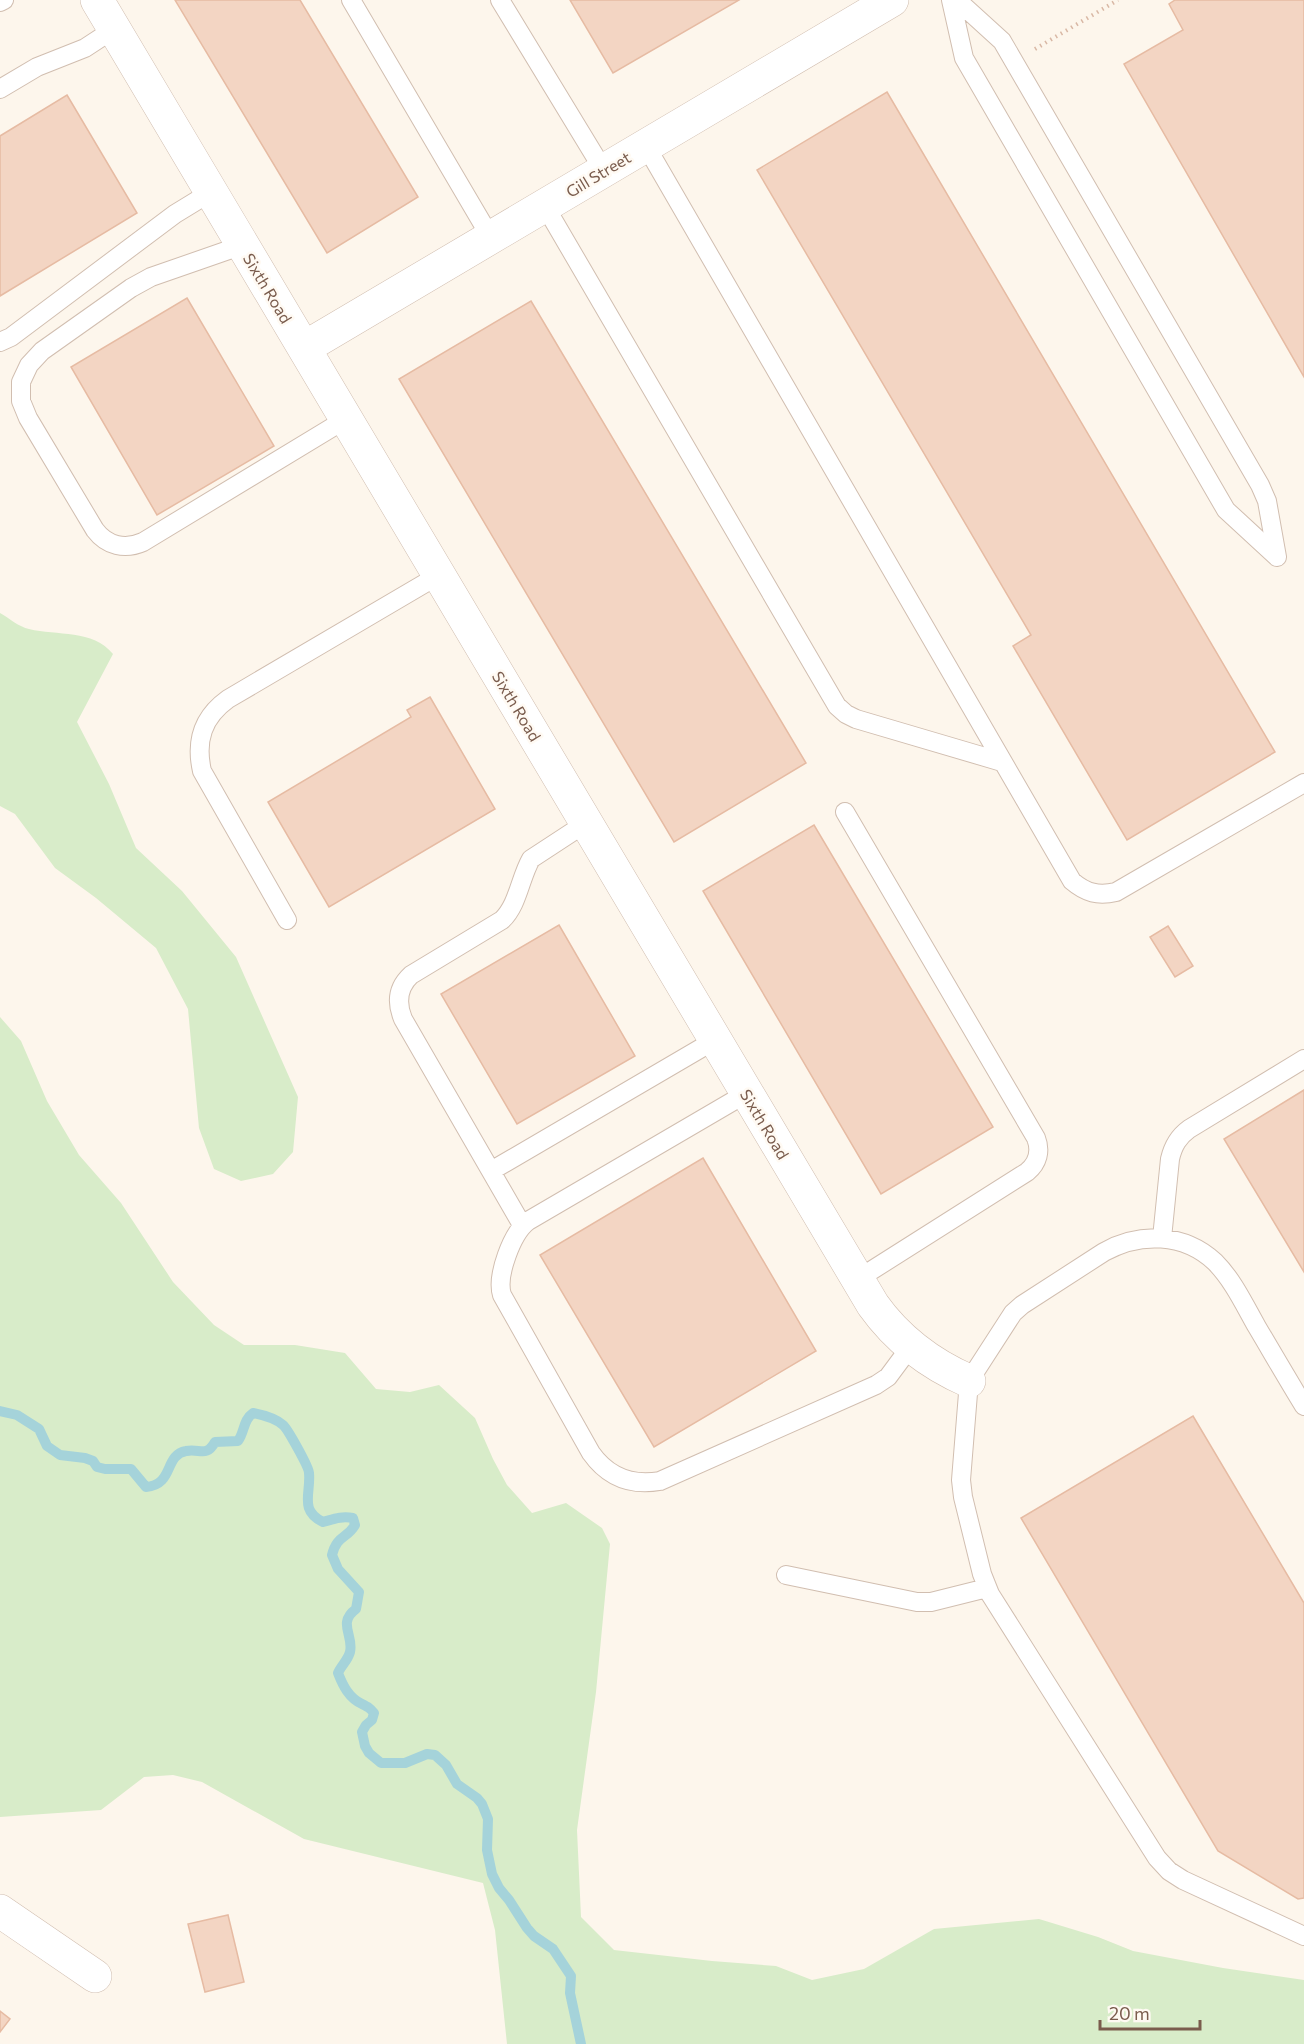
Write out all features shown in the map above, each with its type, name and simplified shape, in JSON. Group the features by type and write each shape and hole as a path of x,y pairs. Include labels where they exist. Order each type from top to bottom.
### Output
{"street":[{"name":"Sixth Road","path":"97,0 858,1279 889,1326 911,1346 947,1371 969,1381"},
{"name":"Gill Street","path":"304,348 892,0"},
{"path":"0,1911 96,1976"}],"lane":[{"path":"0,2 4,0"},
{"path":"351,0 491,238"},
{"path":"500,0 604,171"},
{"path":"951,0 964,58 1226,510 1277,557 1267,501 1260,486 1013,61 996,34 957,0"},
{"path":"0,89 38,67 84,48 114,29"},
{"path":"646,146 1068,875 1085,890 1100,895 1116,892 1304,783"},
{"path":"0,342 11,337 175,214 211,192"},
{"path":"545,206 837,705 846,714 856,718 1002,762"},
{"path":"243,245 161,272 140,282 42,351 24,373 21,392 24,410 95,530 105,539 117,545 131,546 143,542 346,419"},
{"path":"287,920 206,781 200,765 198,747 204,724 228,699 439,575"},
{"path":"845,812 1036,1138 1039,1152 1034,1166 1027,1172 858,1279"},
{"path":"522,1225 403,1019 399,1006 400,992 406,979 416,970 502,920 512,908 531,859 586,823"},
{"path":"491,1171 715,1040"},
{"path":"1162,1238 1170,1159 1173,1147 1180,1137 1189,1129 1304,1059"},
{"path":"747,1094 522,1225 514,1237 500,1278 504,1299 596,1460 609,1472 625,1480 651,1483 668,1478 876,1385 888,1377 911,1346"},
{"path":"1304,1406 1231,1282 1216,1263 1185,1244 1162,1238 1138,1239 1114,1246 1019,1307 969,1381 961,1491 987,1587 1163,1864 1183,1880 1304,1936"},
{"path":"786,1575 917,1602 931,1602 987,1587"}],"path":[{"path":"1013,61 1118,0"}],"green space":[{"path":"0,613 25,628 85,637 105,646 113,654 77,722 109,784 136,848 182,891 236,957 298,1097 293,1152 273,1174 241,1181 214,1169 199,1128 188,1009 156,948 96,898 55,868 15,814 0,806"},
{"path":"0,1017 21,1041 47,1101 79,1155 121,1203 173,1282 214,1325 244,1345 295,1345 345,1353 376,1389 410,1392 439,1385 475,1418 507,1485 532,1513 566,1503 602,1528 610,1544 596,1692 577,1830 581,1917 614,1950 776,1966 812,1980 864,1969 934,1929 1039,1919 1098,1937 1133,1951 1304,1980 1304,2044 507,2044 495,1930 483,1883 304,1839 202,1782 173,1775 144,1777 101,1810 0,1817"}],"building":[{"path":"175,0 300,0 418,197 327,253"},
{"path":"570,0 739,0 613,73"},
{"path":"1175,0 1304,0 1304,377 1124,64 1183,30 1169,4"},
{"path":"887,92 1275,752 1127,840 1013,646 1031,635 757,170"},
{"path":"67,95 137,213 0,296 0,136"},
{"path":"187,298 274,446 157,515 71,367"},
{"path":"531,301 806,763 674,842 399,379"},
{"path":"430,697 495,809 329,907 268,802 411,717 407,710"},
{"path":"814,825 993,1127 881,1194 703,891"},
{"path":"559,925 635,1056 517,1124 441,994"},
{"path":"1168,926 1193,966 1175,977 1150,937"},
{"path":"1304,1090 1304,1272 1224,1139"},
{"path":"703,1158 816,1351 654,1447 540,1255"},
{"path":"1193,1416 1304,1603 1304,1898 1298,1899 1218,1851 1021,1518"},
{"path":"228,1915 244,1982 205,1992 188,1924"},
{"path":"0,2011 10,2019 0,2032"}],"waterway":[{"path":"0,1411 17,1415 39,1429 47,1446 60,1455 85,1458 93,1461 97,1467 105,1469 131,1469 146,1487 161,1481 174,1458 179,1454 191,1450 206,1451 215,1442 238,1441 247,1419 253,1413 273,1419 283,1425 308,1469 308,1501 311,1512 323,1522 353,1518 355,1525 339,1540 332,1555 338,1569 359,1592 356,1609 350,1614 347,1624 350,1652 338,1673 350,1695 374,1713 372,1720 362,1732 365,1746 369,1753 381,1763 405,1763 427,1754 435,1755 446,1765 457,1784 482,1804 488,1819 487,1850 492,1874 527,1928 534,1936 553,1949 571,1976 570,1993 581,2044"}]}
